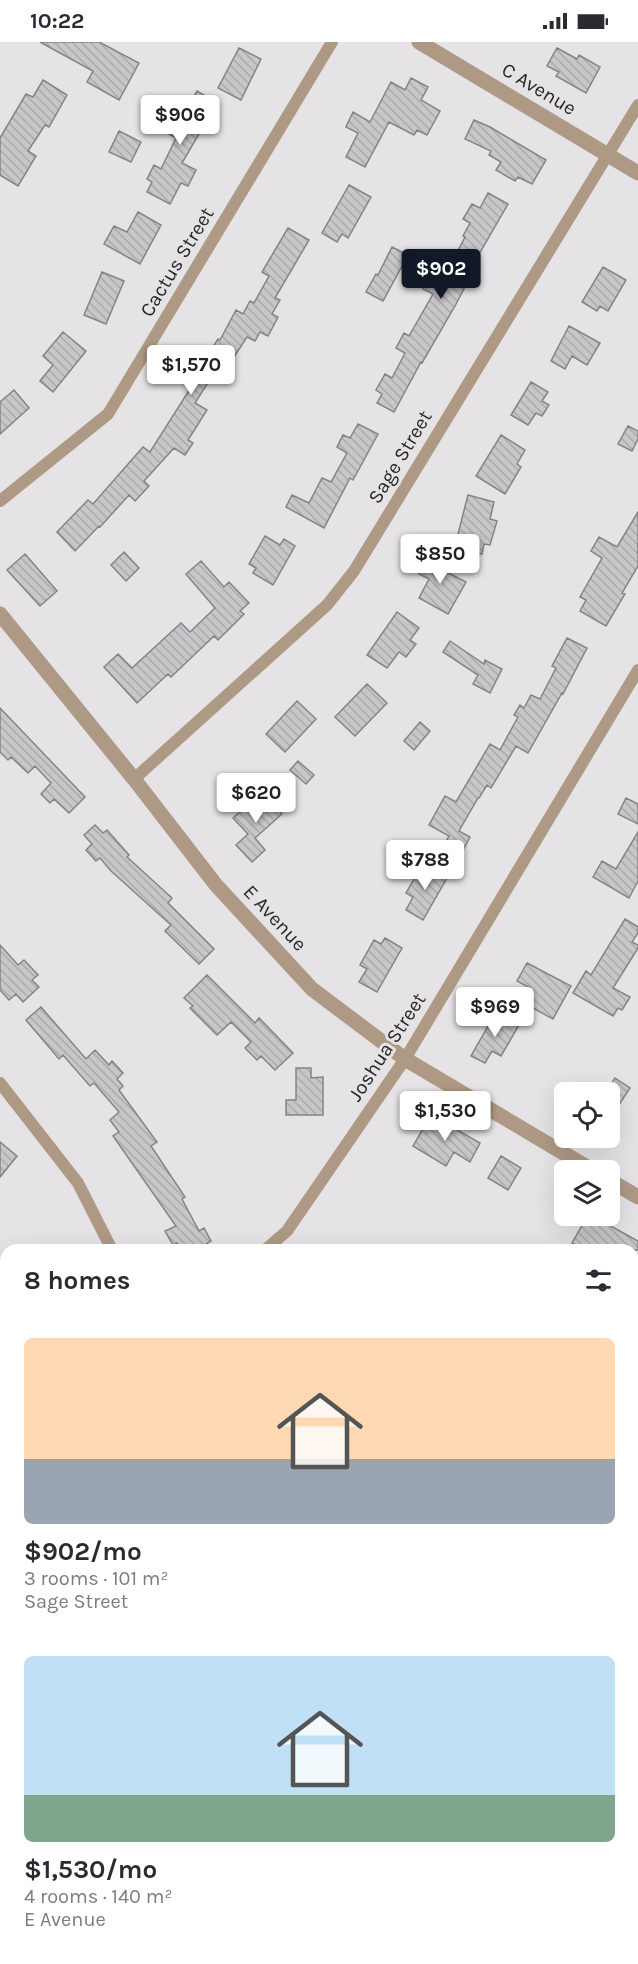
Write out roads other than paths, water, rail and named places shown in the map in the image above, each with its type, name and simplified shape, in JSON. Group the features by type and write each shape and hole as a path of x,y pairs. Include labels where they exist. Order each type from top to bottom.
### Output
{"street":[{"name":"Cactus Street","path":"0,501 108,414 332,42"},
{"name":"C Avenue","path":"419,42 638,173"},
{"name":"Sage Street","path":"134,779 327,605 354,571 638,105"},
{"name":"E Avenue","path":"0,614 134,779 216,885 312,989 405,1059 575,1160"},
{"name":"Joshua Street","path":"272,1244 287,1231 405,1059 638,670"},
{"path":"0,1083 78,1183 109,1244"},
{"path":"620,1186 638,1197"}]}
